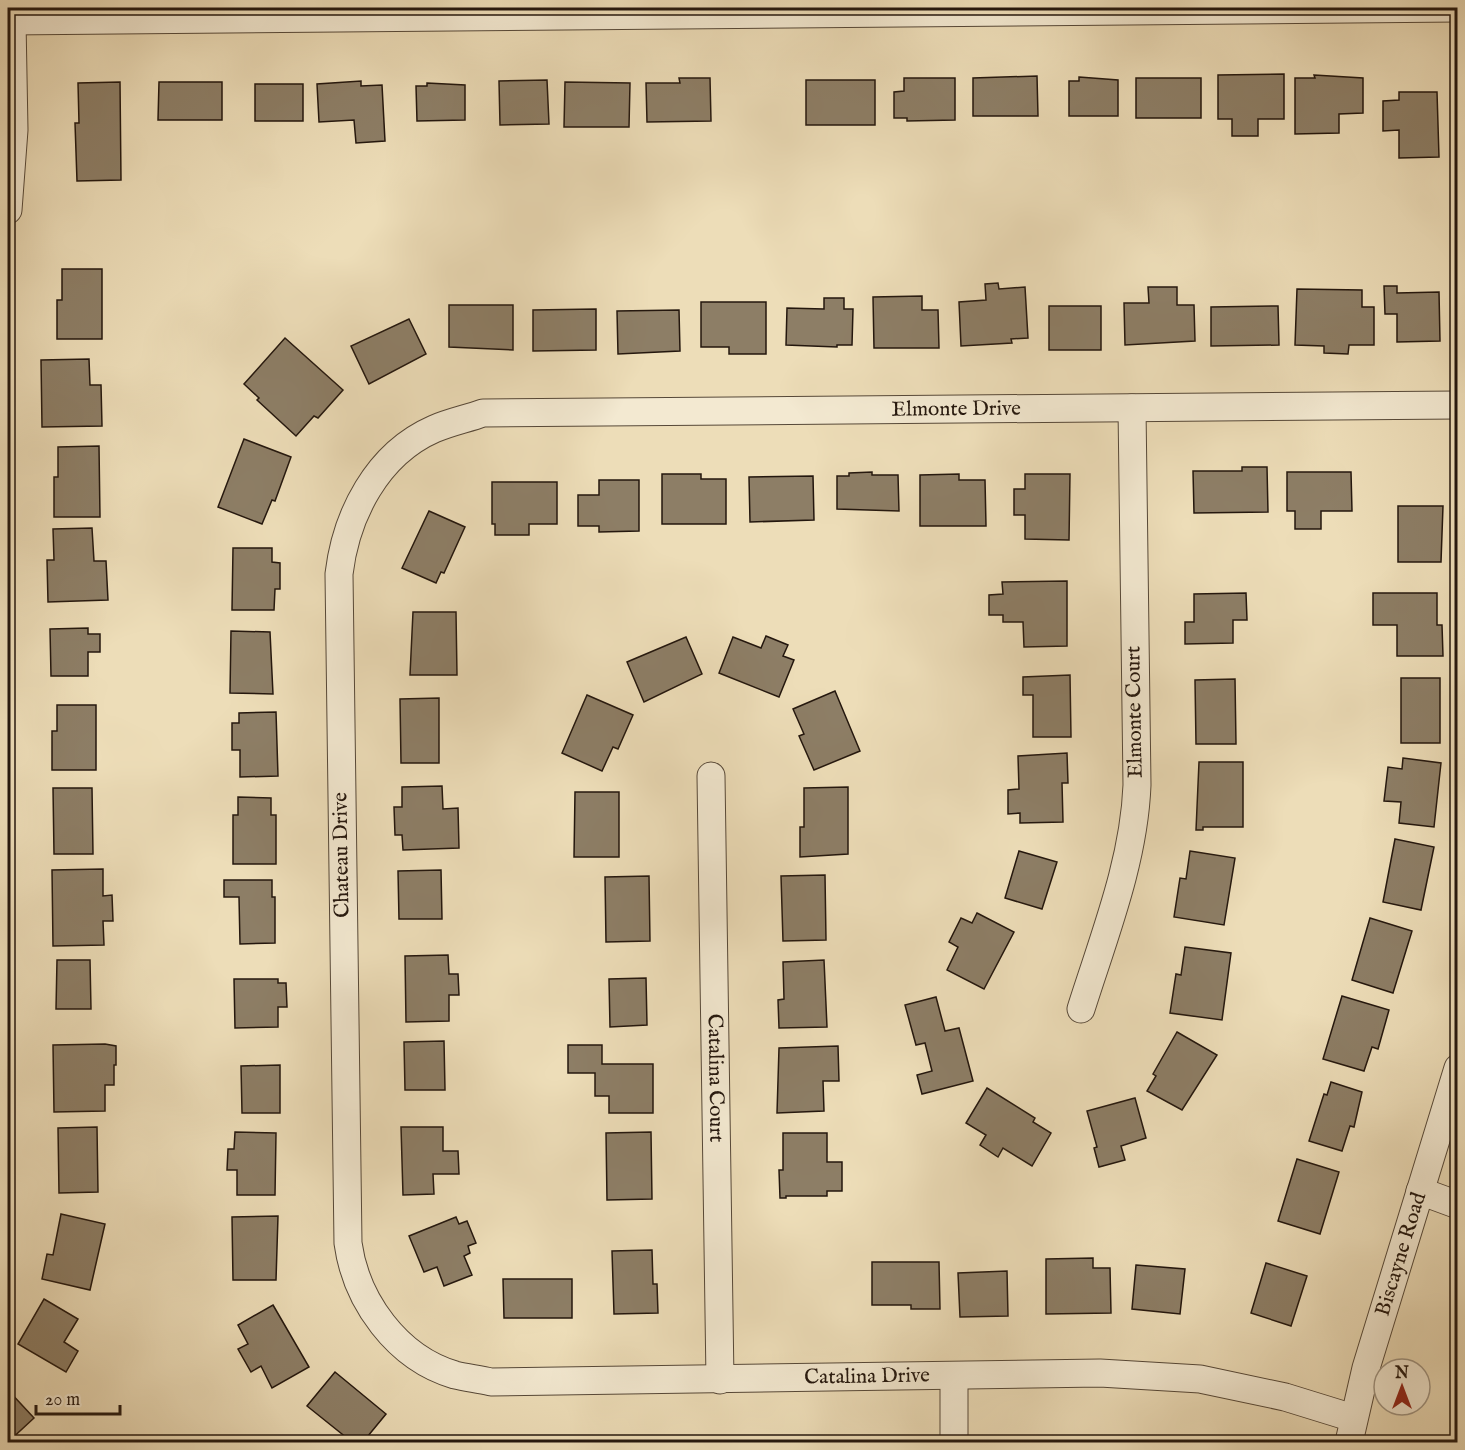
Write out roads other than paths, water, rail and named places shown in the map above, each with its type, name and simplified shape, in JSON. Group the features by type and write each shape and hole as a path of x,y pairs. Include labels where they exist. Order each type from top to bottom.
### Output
{"street":[{"path":"8,210 15,130 10,21 197,13 1458,8"},
{"name":"Elmonte Drive","path":"458,419 508,411 1458,405"},
{"name":"Elmonte Court","path":"1081,1009 1122,879 1134,818 1137,785 1132,408"},
{"name":"Chateau Drive","path":"389,1332 369,1306 360,1287 348,1243 339,574 350,524 360,500 382,469 401,450 458,419"},
{"name":"Catalina Court","path":"711,776 720,1380"},
{"name":"Biscayne Road","path":"1351,1430 1366,1368 1458,1068"},
{"path":"1420,1191 1458,1205"},
{"name":"Catalina Drive","path":"389,1332 430,1364 453,1375 491,1382 1100,1373 1200,1379 1285,1396 1351,1430"},
{"path":"954,1376 954,1443"}]}
